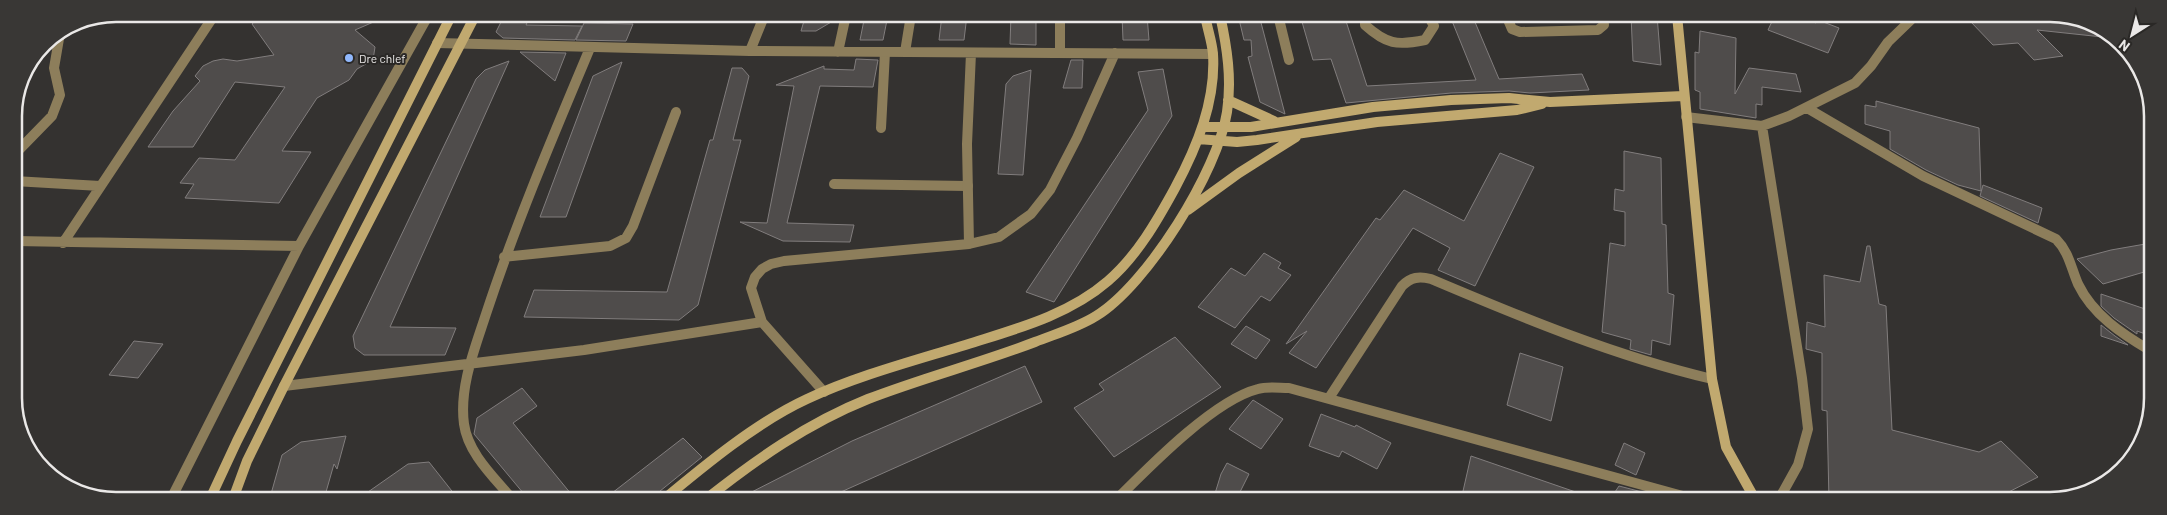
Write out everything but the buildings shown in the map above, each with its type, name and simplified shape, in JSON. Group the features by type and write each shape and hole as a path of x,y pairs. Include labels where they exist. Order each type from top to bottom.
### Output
{"main road":[{"path":"673,492 706,464 805,400 859,378 1048,318 1082,301 1108,281 1140,245 1171,197 1198,139 1212,79 1213,54 1207,22"},
{"path":"715,492 772,448 819,420 868,399 1007,354 1080,325 1103,312 1124,294 1155,256 1185,212 1220,141 1224,128 1230,77 1228,53 1222,22"},
{"path":"1678,22 1683,96 1712,379 1726,447 1751,492"},
{"path":"213,492 237,440 447,23"},
{"path":"236,492 247,461 284,386 471,23"},
{"path":"1202,127 1251,127 1373,107 1451,100 1509,98 1550,102 1683,96"},
{"path":"1228,100 1275,122"},
{"path":"1198,139 1220,141 1257,140 1376,122 1517,110 1550,102"},
{"path":"1185,212 1252,164 1302,134"}],"street":[{"path":"1280,22 1288,60"},
{"path":"1364,22 1364,25 1380,39 1404,45 1426,40 1434,26 1432,22"},
{"path":"1509,22 1512,29 1520,32 1598,30 1604,26 1604,22"},
{"path":"1686,117 1762,126 1808,108 1855,83 1871,66 1888,42 1909,22"},
{"path":"63,243 209,23"},
{"path":"175,492 299,246 424,23"},
{"path":"750,51 761,23"},
{"path":"838,52 844,23"},
{"path":"904,52 909,23"},
{"path":"1060,23 1060,53"},
{"path":"23,143 52,116 60,95 54,68 58,43"},
{"path":"437,43 750,51 1213,54"},
{"path":"507,492 474,451 464,426 464,404 470,365 504,257 590,48"},
{"path":"881,128 885,52"},
{"path":"969,244 966,144 971,52"},
{"path":"824,392 762,322 752,288 756,277 762,269 771,264 969,244 999,237 1031,214 1050,190 1077,138 1115,54"},
{"path":"1808,108 1908,169 2044,232 2056,240 2064,246 2079,286 2088,302 2107,322 2144,347"},
{"path":"504,257 610,246 626,238 633,226 676,112"},
{"path":"1762,126 1808,430 1798,465 1783,492"},
{"path":"23,182 100,186"},
{"path":"834,184 968,186"},
{"path":"23,241 299,246"},
{"path":"1329,398 1402,286 1410,278 1418,276 1431,278 1564,335 1635,360 1712,379"},
{"path":"284,386 470,365 688,336 762,322"},
{"path":"1125,492 1182,439 1235,398 1258,389 1289,388 1668,492"}],"place":[{"name":"Dre chlef","path":"349,58"}]}
